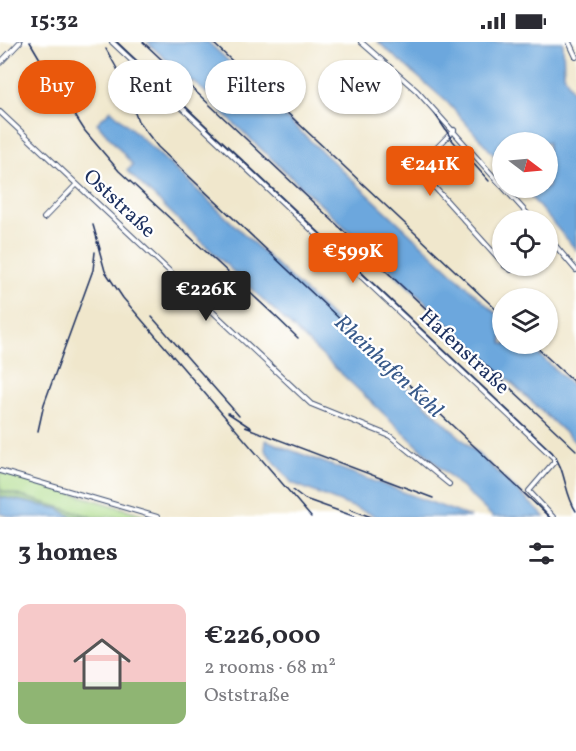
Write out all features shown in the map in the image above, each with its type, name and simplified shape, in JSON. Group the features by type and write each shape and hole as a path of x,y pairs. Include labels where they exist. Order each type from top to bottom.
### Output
{"street":[{"path":"0,63 20,42"},
{"name":"Hafenstraße","path":"112,42 554,458 554,462 529,491 553,517"},
{"path":"361,42 403,77 454,130 492,174"},
{"path":"569,42 576,57"},
{"name":"Oststraße","path":"0,112 311,404 390,436 449,484"},
{"path":"454,130 420,165 419,170 492,251"},
{"path":"44,218 76,185"},
{"path":"513,198 524,210"},
{"path":"558,249 576,270"},
{"path":"0,471 157,517"}],"green space":[{"path":"0,472 152,517 93,517 0,490"},
{"path":"0,490 93,517 72,517 59,509 0,497"}],"water":[{"path":"147,42 208,42 227,60 205,60 205,92 193,81 193,60 166,60"},
{"path":"378,42 563,42 564,74 576,98 576,250 558,229 558,210 542,210 532,198 558,198 558,132 492,132 492,153 447,102 402,63 402,60 399,60"},
{"path":"108,113 115,114 545,517 493,517 127,171 133,165 97,123"},
{"path":"224,114 282,114 492,310 492,354 539,354 576,389 576,443"},
{"path":"266,440 470,517 378,517 292,483 265,450"},
{"path":"0,497 59,509 72,517 13,517 0,514"}],"railway":[{"path":"30,42 41,60"},
{"path":"117,42 552,452 560,466 569,497 576,511"},
{"path":"143,42 576,450"},
{"path":"212,42 492,306"},
{"path":"106,49 120,74 138,121 158,147 530,499"},
{"path":"74,114 85,131 119,171 273,314"},
{"path":"435,114 453,141 489,181"},
{"path":"93,225 100,249"},
{"path":"97,242 105,271 123,298 311,517"},
{"path":"38,431 44,404 93,270 95,252"},
{"path":"268,309 298,338"},
{"path":"152,317 239,416"},
{"path":"544,354 576,384"},
{"path":"228,413 251,428"},
{"path":"245,427 433,498"},
{"path":"293,490 305,499 356,517"},
{"path":"524,493 549,517"},
{"path":"350,509 371,517"}],"water label":[{"name":"Rheinhafen Kehl","path":"388,367"}]}
